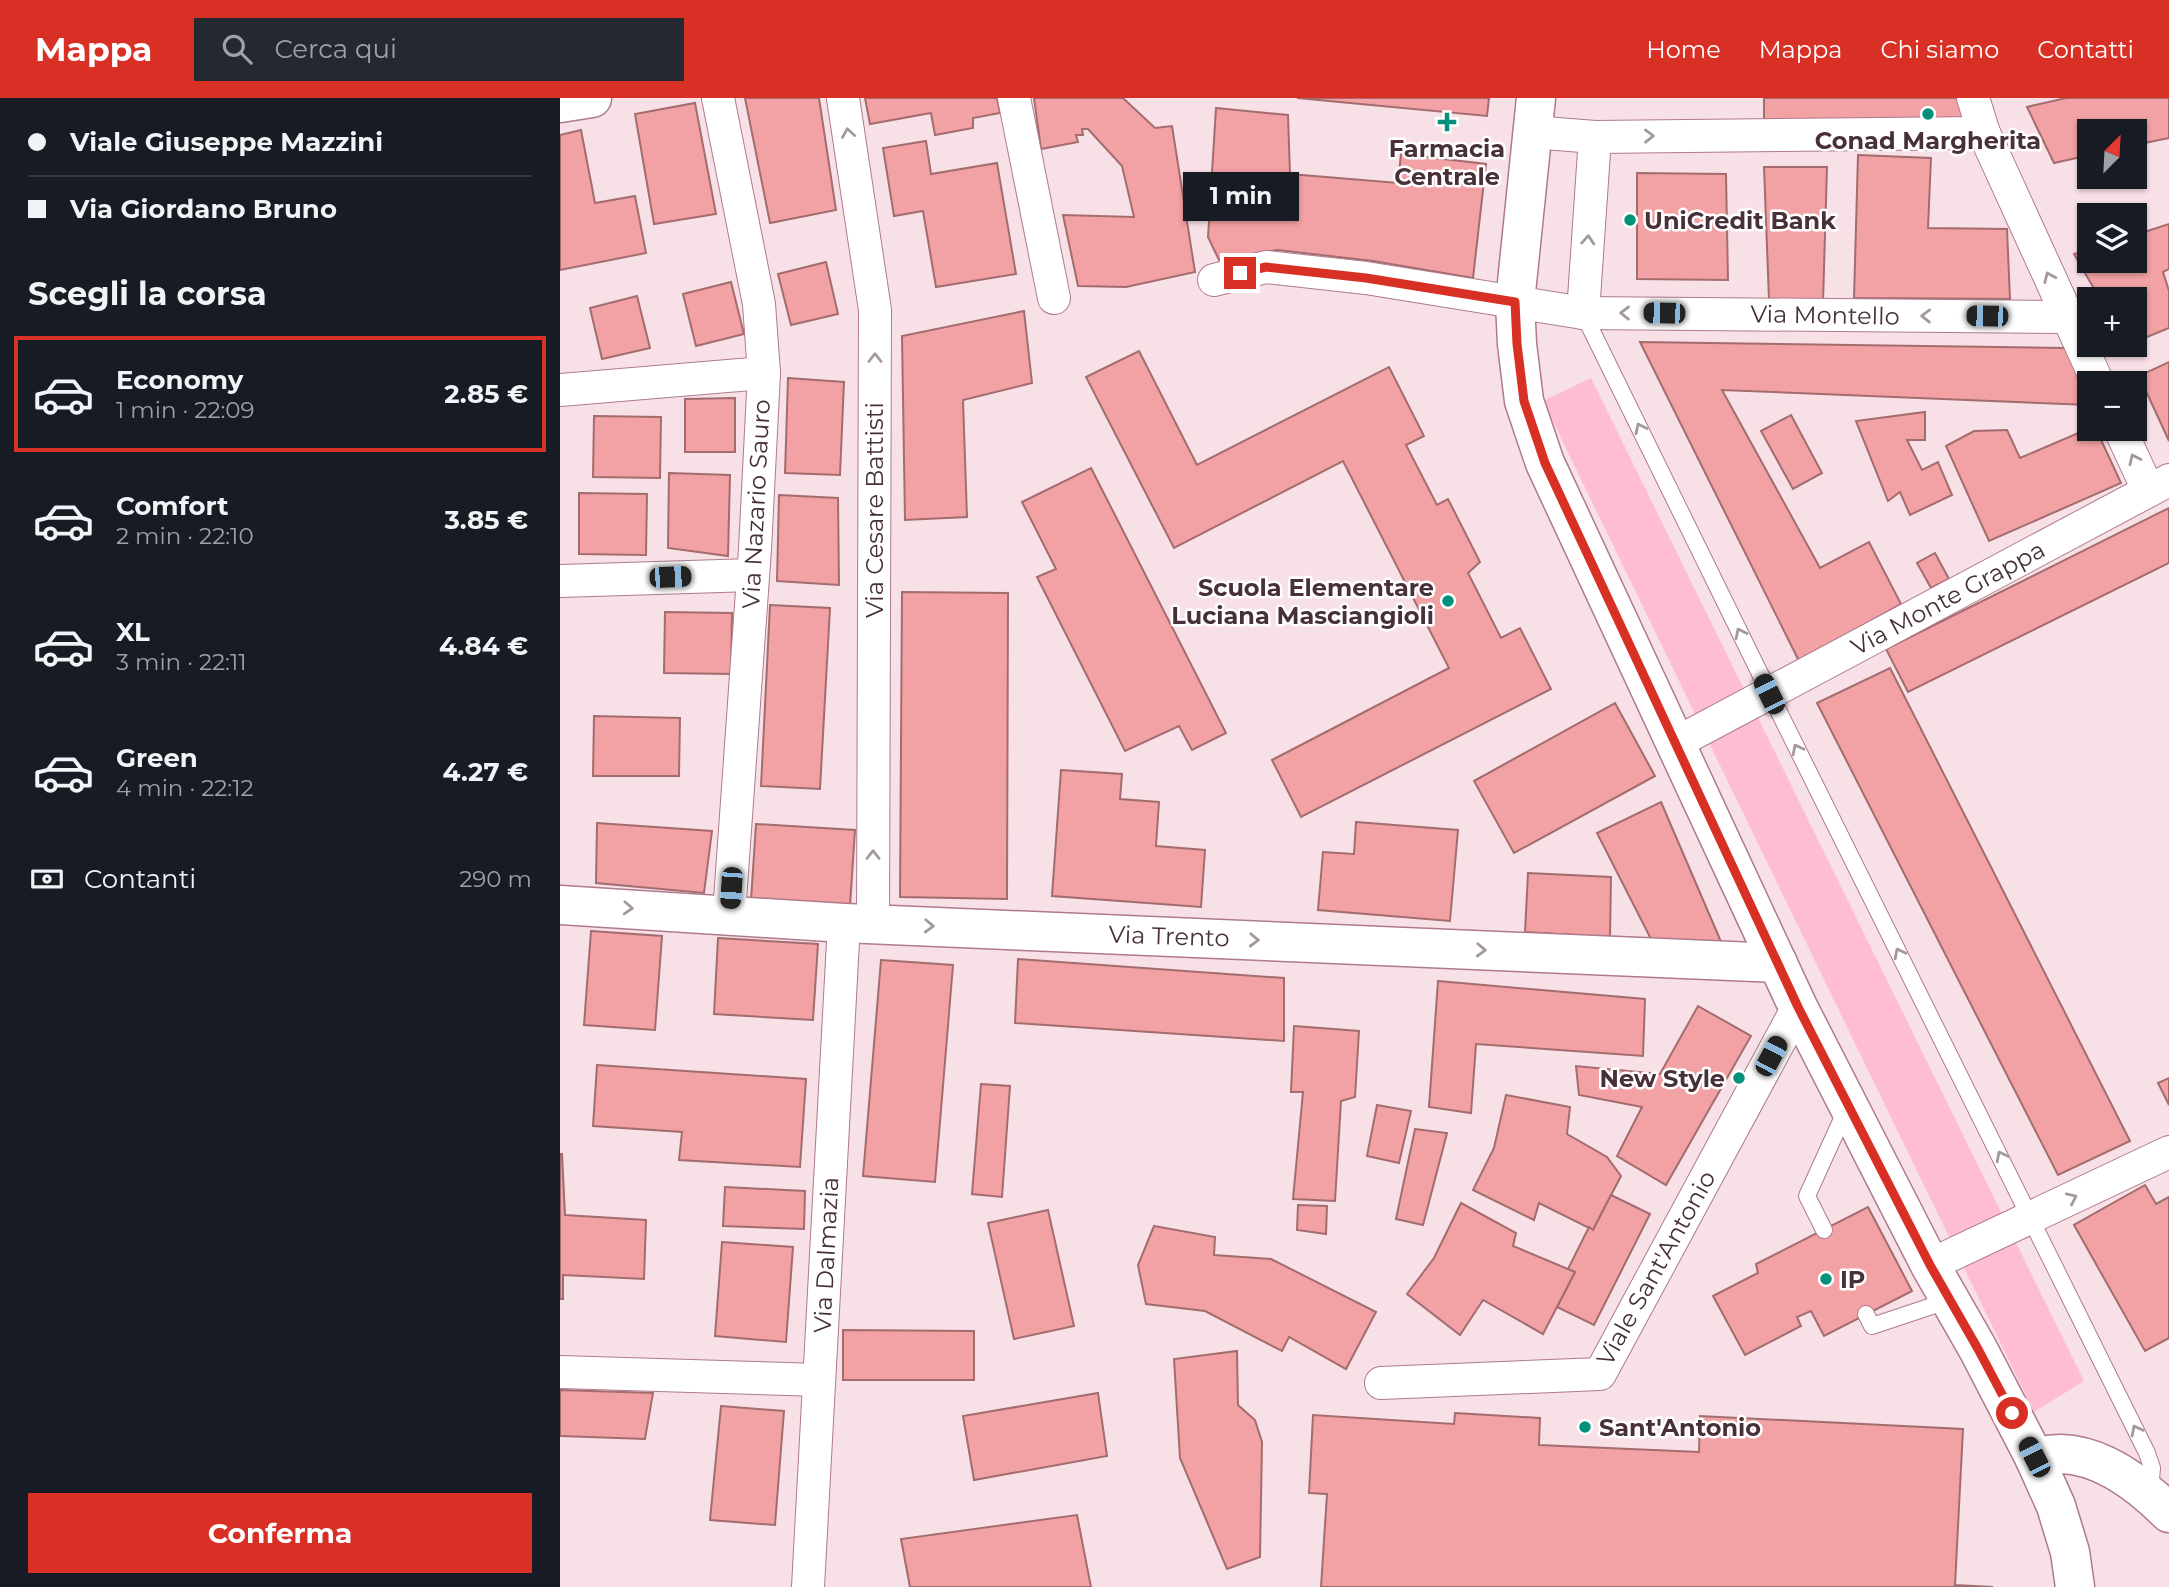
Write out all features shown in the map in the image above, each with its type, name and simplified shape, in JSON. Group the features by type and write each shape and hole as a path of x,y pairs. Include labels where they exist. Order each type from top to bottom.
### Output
{"main road":[{"path":"560,103 592,98"},
{"path":"1534,115 1515,302 1524,401 1545,463 1798,1007 1930,1265 1978,1349 2034,1457 2056,1506 2070,1552 2075,1587"},
{"name":"Via Trento","path":"560,905 858,923 1778,963"},
{"path":"2034,1457 2062,1454 2093,1460 2121,1474 2159,1503"}],"street":[{"name":"Via Nazario Sauro","path":"718,98 759,304 764,373 729,914"},
{"name":"Via Cesare Battisti","path":"843,98 875,310 858,923"},
{"path":"1014,98 1054,298"},
{"path":"1973,98 1984,133 2092,371"},
{"path":"1534,115 1595,137 1984,133"},
{"path":"1583,313 1595,137"},
{"name":"Via Montello","path":"1214,279 1266,267 1366,278 1583,313 2067,317"},
{"path":"560,390 764,373"},
{"path":"2128,441 2159,485"},
{"name":"Via Monte Grappa","path":"1674,744 2159,485"},
{"path":"560,581 753,575"},
{"name":"Via Dalmazia","path":"808,1587 819,1380 858,923"},
{"name":"Viale Sant'Antonio","path":"1381,1383 1600,1374 1798,1007"},
{"path":"1930,1265 2169,1152"},
{"path":"560,1372 819,1380"}],"lane":[{"path":"1583,313 1769,694 2032,1217 2147,1453 2159,1503"},
{"path":"1824,1230 1807,1196 1848,1105"},
{"path":"1866,1314 1872,1326 1950,1300"}],"shaded area":[{"path":"1591,378 2084,1381 2034,1412 1543,401"}],"building":[{"path":"745,98 819,98 836,210 770,223"},
{"path":"865,98 997,98 1000,113 973,118 973,128 935,135 931,113 870,124"},
{"path":"1034,98 1123,98 1155,128 1172,126 1195,272 1126,287 1078,286 1063,215 1134,217 1122,166 1088,129 1082,129 1083,135 1076,135 1078,142 1041,149"},
{"path":"1297,98 1489,98 1487,116"},
{"path":"1764,98 1958,98 1963,119 1764,132"},
{"path":"2066,98 2169,98 2169,138 2147,143 2147,119 2077,119 2077,158 2054,163 2027,107"},
{"path":"695,103 716,214 654,224 635,114"},
{"path":"1216,108 1288,115 1290,174 1398,183 1401,154 1486,164 1473,278 1373,261 1278,250 1219,260 1208,237"},
{"path":"581,130 595,203 635,196 646,253 560,270 560,135"},
{"path":"926,141 931,174 997,163 1016,274 936,287 923,211 894,216 883,148"},
{"path":"1858,155 1931,158 1928,228 2007,229 2010,299 1854,298"},
{"path":"1764,167 1827,167 1823,302 1769,300"},
{"path":"1637,173 1726,174 1728,280 1637,279"},
{"path":"2169,224 2169,269 2163,272 2169,291 2169,328 2147,337 2147,287 2093,287 2085,273 2147,273 2147,231"},
{"path":"826,262 838,314 791,325 778,274"},
{"path":"731,282 744,334 696,346 683,294"},
{"path":"637,296 650,348 602,359 590,308"},
{"path":"1024,311 1032,383 963,400 967,517 905,520 902,336"},
{"path":"1640,342 2066,348 2077,375 2077,405 1722,390 1820,568 1869,542 1901,604 1799,661"},
{"name":"Scuola Elementare Luciana Masciangioli","path":"1139,351 1197,465 1389,367 1424,436 1406,445 1437,505 1448,499 1480,562 1468,573 1501,638 1520,628 1551,689 1301,817 1272,760 1449,668 1343,461 1174,548 1086,377"},
{"path":"2169,362 2169,441 2147,393 2147,372"},
{"path":"788,378 844,382 840,475 785,473"},
{"path":"735,398 735,452 685,452 685,399"},
{"path":"1925,412 1925,440 1907,440 1922,470 1938,462 1952,495 1910,515 1900,492 1888,501 1856,421"},
{"path":"1791,415 1822,473 1793,489 1761,431"},
{"path":"594,416 661,417 660,478 593,477"},
{"path":"2007,430 2020,458 2077,434 2077,441 2102,441 2121,483 1989,541 1946,446 1974,431"},
{"path":"1091,468 1226,733 1192,750 1179,726 1125,751 1037,577 1056,569 1022,502"},
{"path":"669,473 730,475 728,556 668,548"},
{"path":"579,493 647,494 646,555 579,554"},
{"path":"779,495 838,498 839,585 777,581"},
{"path":"2169,508 2169,563 1908,692 1886,649"},
{"path":"1935,553 1949,579 1931,588 1917,563"},
{"path":"902,592 1008,593 1007,899 900,897"},
{"path":"770,605 830,608 820,789 761,786"},
{"path":"665,612 732,613 731,674 664,673"},
{"path":"1890,668 2130,1141 2058,1175 1817,703"},
{"path":"1615,703 1655,776 1514,853 1474,781"},
{"path":"594,716 680,718 679,776 593,776"},
{"path":"1061,770 1122,774 1120,799 1159,802 1156,846 1205,850 1201,907 1052,896"},
{"path":"1661,802 1722,944 1652,941 1597,833"},
{"path":"1356,822 1458,830 1450,921 1318,910 1323,852 1354,854"},
{"path":"597,823 712,831 704,893 596,883"},
{"path":"756,824 855,830 850,906 751,900"},
{"path":"1528,873 1611,877 1610,937 1525,932"},
{"path":"591,931 662,936 655,1030 584,1025"},
{"path":"718,938 818,944 813,1020 714,1014"},
{"path":"1018,959 1284,978 1284,1041 1015,1023"},
{"path":"881,960 953,965 935,1182 863,1176"},
{"path":"1438,981 1645,999 1643,1056 1476,1044 1471,1113 1429,1107"},
{"path":"1698,1006 1751,1036 1666,1185 1617,1156 1642,1107 1579,1095 1576,1066 1660,1074"},
{"path":"1294,1026 1359,1031 1355,1097 1341,1101 1335,1201 1293,1199 1303,1092 1291,1092"},
{"path":"597,1065 806,1079 800,1167 679,1160 682,1132 593,1126"},
{"path":"2169,1078 2169,1105 2158,1083"},
{"path":"981,1084 1010,1086 1002,1197 972,1194"},
{"path":"1506,1095 1570,1107 1567,1134 1607,1157 1621,1176 1593,1230 1539,1203 1534,1220 1473,1190 1494,1148"},
{"path":"1377,1105 1411,1111 1399,1163 1367,1156"},
{"path":"1415,1129 1447,1133 1423,1225 1396,1219"},
{"path":"560,1154 565,1215 646,1220 644,1279 563,1275 563,1299 560,1299"},
{"path":"2145,1185 2156,1204 2169,1197 2169,1338 2145,1351 2074,1225"},
{"path":"725,1187 805,1191 804,1229 723,1226"},
{"path":"1611,1195 1650,1214 1594,1325 1557,1307 1575,1272 1568,1269 1589,1227 1593,1230"},
{"path":"1461,1203 1516,1233 1513,1246 1575,1272 1543,1334 1483,1300 1460,1335 1407,1294 1434,1258"},
{"path":"1298,1205 1327,1206 1326,1234 1297,1230"},
{"path":"1868,1207 1912,1291 1824,1336 1811,1311 1797,1317 1801,1326 1745,1355 1713,1296 1758,1273 1756,1264"},
{"path":"1048,1210 1074,1326 1014,1339 988,1223"},
{"path":"1154,1226 1215,1237 1214,1255 1271,1259 1376,1312 1346,1369 1289,1337 1282,1351 1205,1311 1146,1304 1138,1265"},
{"path":"722,1242 793,1247 786,1342 715,1336"},
{"path":"843,1330 974,1331 974,1380 843,1380"},
{"path":"1237,1351 1238,1405 1255,1420 1262,1442 1260,1557 1227,1569 1180,1458 1174,1359"},
{"path":"560,1390 653,1393 645,1439 560,1436"},
{"path":"1098,1393 1107,1456 974,1480 963,1416"},
{"path":"721,1406 784,1411 775,1525 710,1520"},
{"path":"1455,1413 1540,1418 1539,1445 1699,1452 1700,1416 1963,1429 1955,1585 1993,1587 1321,1587 1327,1494 1309,1493 1313,1415 1454,1424"},
{"path":"1077,1515 1091,1587 910,1587 901,1539"}],"place":[{"name":"Conad Margherita","path":"1928,114"},
{"name":"Farmacia Centrale","path":"1447,122"},
{"name":"UniCredit Bank","path":"1630,220"},
{"name":"Scuola Elementare Luciana Masciangioli","path":"1448,601"},
{"name":"New Style","path":"1739,1078"},
{"name":"IP","path":"1826,1279"},
{"name":"Sant'Antonio","path":"1585,1427"}],"route":[{"path":"1240,273 1266,267 1366,278 1515,302 1524,401 1545,463 1798,1007 1930,1265 2012,1413"}]}
